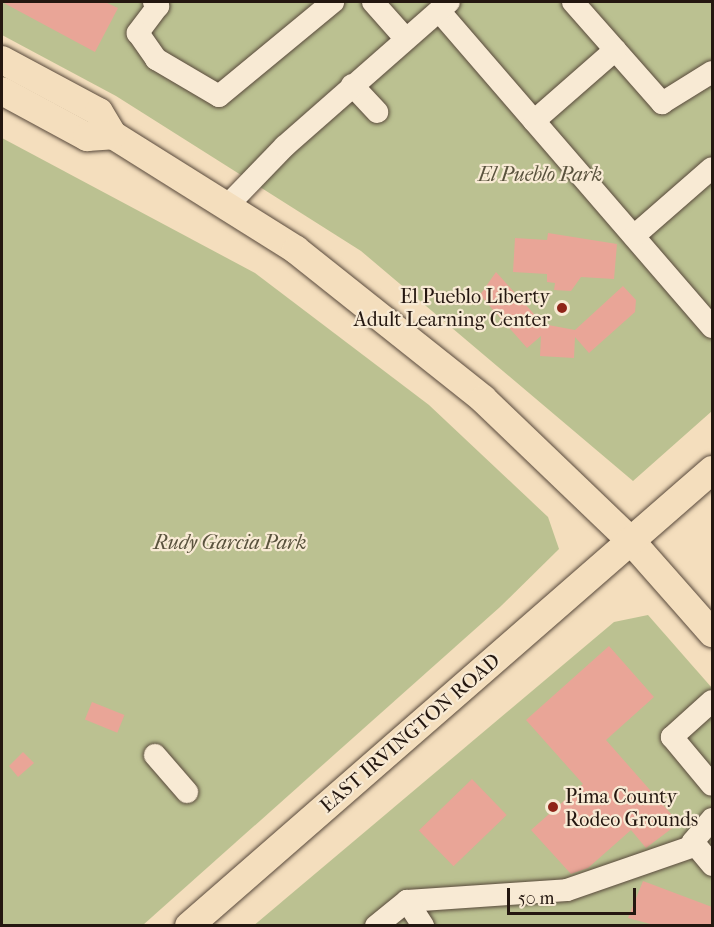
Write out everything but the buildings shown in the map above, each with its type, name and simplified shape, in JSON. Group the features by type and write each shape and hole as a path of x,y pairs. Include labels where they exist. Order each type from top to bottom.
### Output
{"main road":[{"path":"2,60 99,112 113,135 296,250 483,399 631,541 712,633"},
{"path":"2,91 87,136 113,135"},
{"name":"EAST IRVINGTON ROAD","path":"189,926 712,470"}],"lane":[{"path":"154,2 158,6 138,33 150,50 219,96 333,2"},
{"path":"373,2 405,38"},
{"path":"573,2 662,103 712,72"},
{"path":"227,206 352,85 405,38 445,7 534,121 712,327"},
{"path":"534,121 615,50"},
{"path":"352,85 377,112"},
{"path":"634,236 712,168"},
{"path":"712,701 672,737 712,785"},
{"path":"155,755 187,792"},
{"path":"712,819 694,839 694,846 712,865"},
{"path":"376,926 407,901 567,890 694,846"},
{"path":"407,901 423,926"}],"green space":[{"name":"El Pueblo Park","path":"2,2 712,2 712,411 633,481 361,251 116,96 2,35"},
{"name":"Rudy Garcia Park","path":"2,138 255,273 429,405 548,517 559,549 500,607 143,925 2,925"},
{"name":"Pima County Rodeo Grounds","path":"648,615 712,688 712,925 253,926 614,622"}],"place":[{"name":"El Pueblo Liberty Adult Learning Center","path":"562,308"},
{"name":"Pima County Rodeo Grounds","path":"553,807"}]}
